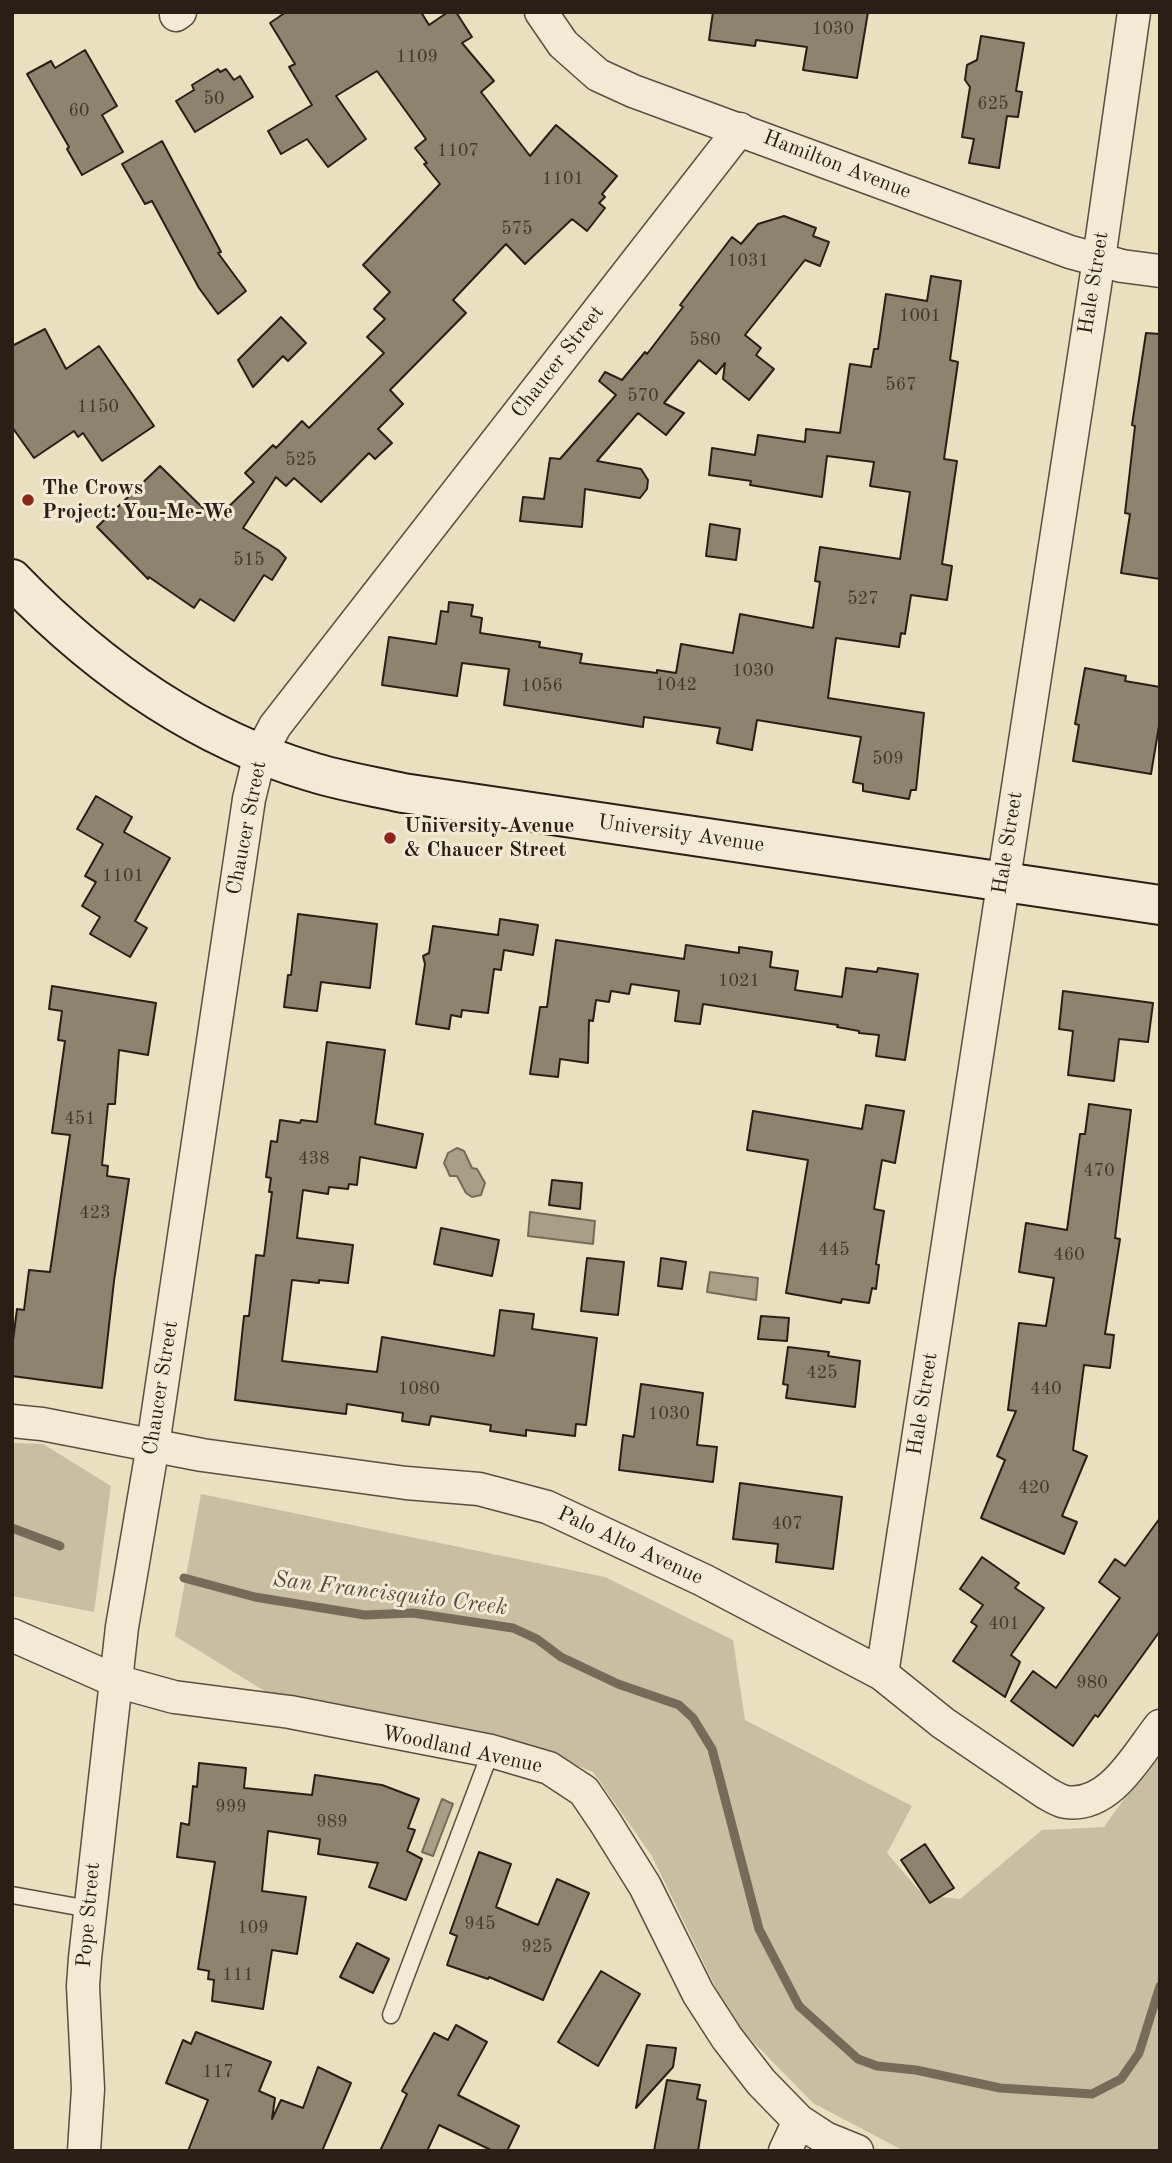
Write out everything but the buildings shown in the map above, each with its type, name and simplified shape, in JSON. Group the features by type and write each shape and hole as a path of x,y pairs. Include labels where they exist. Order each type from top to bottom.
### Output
{"main road":[{"name":"University Avenue","path":"12,579 89,652 174,711 261,754 309,771 403,793 1160,905"}],"street":[{"name":"Hamilton Avenue","path":"541,12 563,44 598,75 657,100 1063,250 1122,265 1160,271"},
{"name":"Hale Street","path":"882,1674 1099,259 1134,12"},
{"name":"Chaucer Street","path":"117,1681 122,1627 153,1445 249,799 261,754 275,726 740,129"},
{"name":"Palo Alto Avenue","path":"12,1421 42,1424 202,1455 379,1480 479,1489 547,1507 703,1580 882,1674 943,1723 1046,1793 1063,1801 1081,1802 1112,1787 1160,1726"},
{"name":"Woodland Avenue","path":"12,1635 117,1681 174,1697 290,1712 491,1751 549,1768 584,1791 645,1885 698,1993 727,2038 761,2082 799,2122 825,2138 857,2151"},
{"name":"Pope Street","path":"84,2151 88,2089 83,1978 117,1681"},
{"path":"785,2151 799,2122"}],"lane":[{"path":"391,2015 491,1751"},
{"path":"12,1895 89,1909"}],"shaded area":[{"path":"457,1148 464,1151 472,1168 477,1169 485,1183 481,1195 472,1197 466,1193 457,1176 450,1176 444,1163 448,1153"},
{"path":"530,1212 595,1221 593,1244 528,1236"},
{"path":"710,1272 758,1278 756,1300 707,1292"},
{"path":"12,1443 43,1444 111,1486 94,1612 12,1596"},
{"path":"201,1494 605,1577 733,1640 745,1720 912,1806 887,1853 923,1895 960,1899 1042,1830 1104,1827 1160,1749 1160,2151 904,2151 813,2103 731,2019 652,1856 593,1772 520,1742 271,1695 175,1636"},
{"path":"442,1799 453,1804 433,1856 422,1852"}],"waterway":[{"name":"San Francisquito Creek","path":"12,1528 60,1546"},
{"name":"San Francisquito Creek","path":"184,1578 255,1597 365,1615 413,1613 513,1628 537,1639 561,1657 618,1684 679,1705 693,1718 712,1749 759,1929 799,2006 858,2059 877,2066 916,2070 1000,2088 1092,2094 1121,2079 1139,2053 1160,1986"}],"place":[{"name":"The Crows Project: You-Me-We","path":"28,500"},
{"name":"University Avenue & Chaucer Street","path":"390,838"}]}
